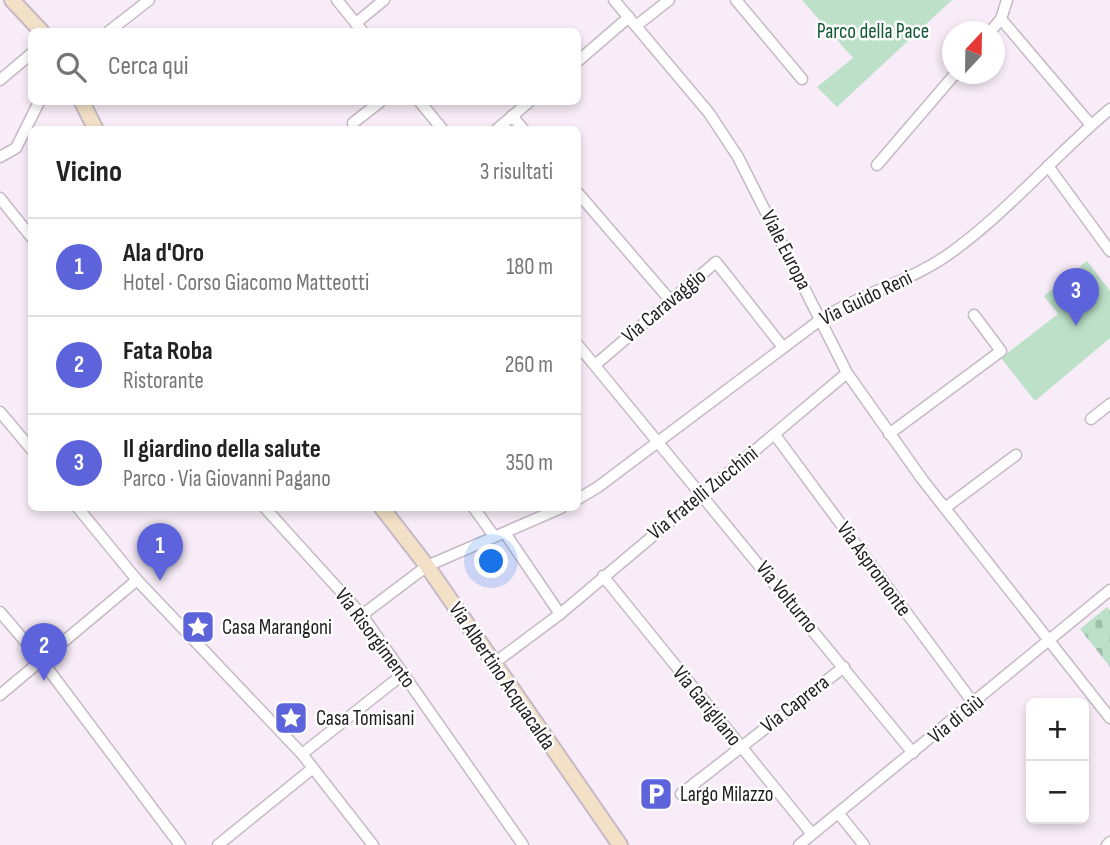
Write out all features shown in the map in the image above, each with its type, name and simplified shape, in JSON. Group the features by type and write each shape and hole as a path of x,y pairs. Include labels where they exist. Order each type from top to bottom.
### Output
{"main road":[{"path":"12,0 38,28"},
{"path":"84,105 94,126"},
{"name":"Via Albertino Acquacalda","path":"384,511 427,566 620,845"}],"street":[{"path":"113,28 149,0"},
{"path":"337,0 359,27 384,0"},
{"name":"Viale Europa","path":"614,0 709,113 738,158 847,373 889,434 1110,718"},
{"path":"636,26 669,0"},
{"path":"736,0 802,79"},
{"path":"1007,0 1001,19 1091,125"},
{"path":"581,58 629,17"},
{"path":"0,80 28,56"},
{"path":"877,165 946,84"},
{"path":"0,157 16,148 38,105"},
{"path":"354,123 376,105"},
{"path":"422,105 440,126"},
{"path":"501,126 525,105"},
{"name":"Via Guido Reni","path":"581,497 659,442 782,346 839,307 911,276 949,254 1110,109"},
{"path":"512,116 521,126"},
{"path":"1048,166 1110,250"},
{"path":"581,196 670,300"},
{"path":"0,198 28,233"},
{"name":"Via Caravaggio","path":"595,365 716,262 782,346"},
{"path":"889,434 1001,351 974,315"},
{"name":"Via Volturno","path":"581,349 914,753"},
{"name":"Via fratelli Zucchini","path":"493,664 560,614 847,373"},
{"path":"1091,419 1110,404"},
{"path":"0,412 28,445"},
{"name":"Via Aspromonte","path":"775,435 974,704"},
{"path":"945,508 1016,455"},
{"path":"80,511 137,580 302,754 373,845"},
{"name":"Via Risorgimento","path":"268,511 362,615 523,845"},
{"path":"476,511 494,536"},
{"path":"362,615 427,566 551,511"},
{"path":"505,533 560,614"},
{"name":"Via Garigliano","path":"603,576 812,835"},
{"path":"0,695 137,580"},
{"name":"Via di Giù","path":"799,845 1109,592"},
{"path":"0,611 42,661 180,845"},
{"name":"Via Caprera","path":"681,794 844,667"},
{"path":"302,754 402,675"},
{"path":"218,845 313,768"},
{"path":"839,814 864,845"}],"green space":[{"name":"Parco della Pace","path":"802,0 952,0 837,107 817,87 853,58"},
{"path":"1087,261 1110,291 1110,338 1035,401 1001,358 1058,314 1044,296"},
{"path":"1107,607 1110,611 1110,667 1080,629"}],"place":[{"name":"Il giardino della salute","path":"1076,326"},
{"name":"Ala d'Oro","path":"160,581"},
{"name":"Casa Marangoni","path":"198,627"},
{"name":"Fata Roba","path":"44,681"},
{"name":"Casa Tomisani","path":"291,718"},
{"name":"Largo Milazzo","path":"656,794"}]}
